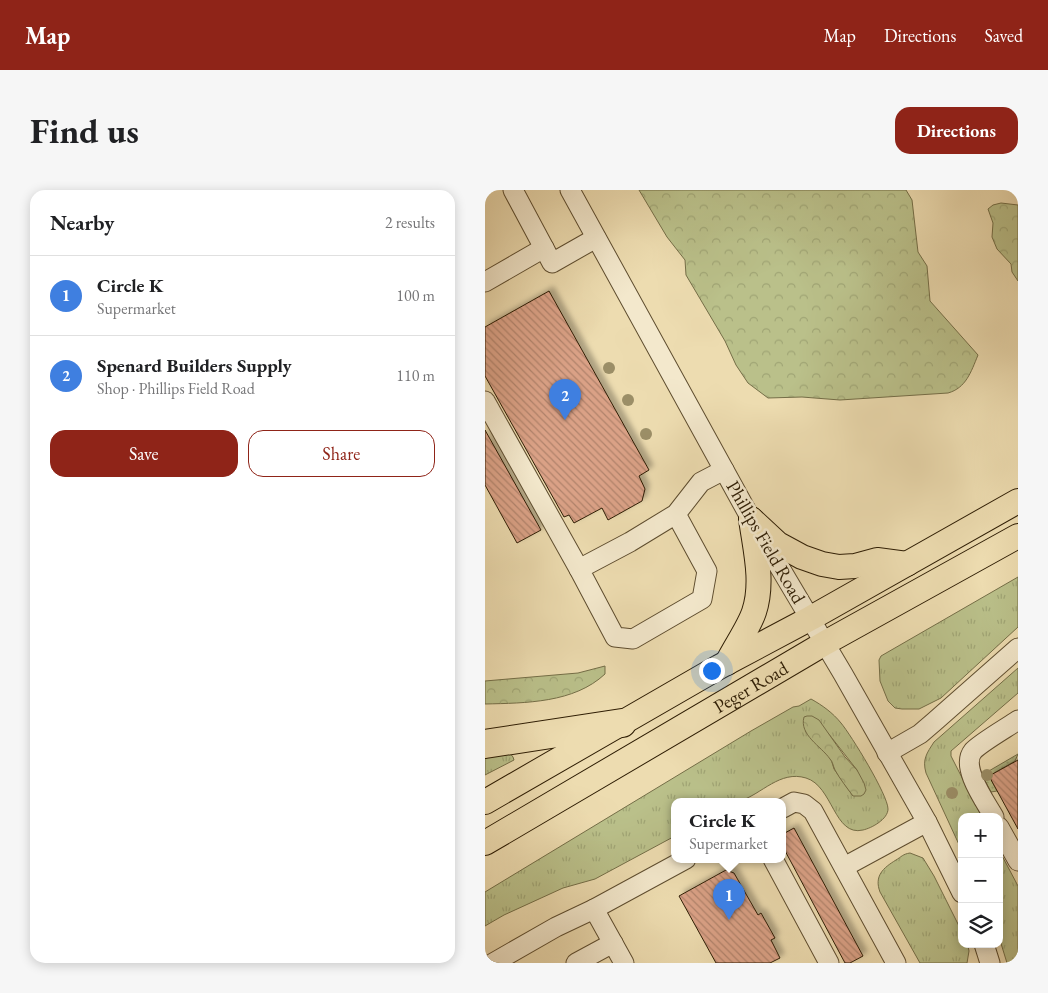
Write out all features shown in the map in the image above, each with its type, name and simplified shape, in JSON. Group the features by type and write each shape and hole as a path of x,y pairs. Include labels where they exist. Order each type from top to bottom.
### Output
{"highway":[{"path":"485,744 548,736 622,723"}],"main road":[{"name":"Peger Road","path":"485,802 727,663 811,618 1018,501"},
{"path":"751,519 778,544 802,557 822,564 839,567 855,566 877,560 907,564"},
{"path":"727,663 754,612 758,593 759,576 751,519"},
{"name":"Peger Road","path":"485,843 825,643 1018,536"}],"street":[{"path":"513,190 552,263 596,238"},
{"name":"Phillips Field Road","path":"570,190 751,519 811,618 927,822 958,885"},
{"path":"485,282 544,248"},
{"path":"485,401 615,637 633,639 702,599 707,571 676,514"},
{"path":"579,569 676,514 701,482 725,470"},
{"path":"887,753 920,734 935,722 1018,648"},
{"path":"992,813 971,775 968,761 974,750 1018,720"},
{"path":"786,806 794,802 804,804 813,811 896,963"},
{"path":"844,867 927,822"},
{"path":"1003,834 1018,861"},
{"path":"493,963 556,926 594,909 680,863"},
{"path":"775,863 829,963"},
{"path":"594,909 624,963"},
{"path":"576,963 613,943"},
{"path":"985,948 990,963"}],"green space":[{"path":"639,190 906,190 912,200 918,252 927,266 930,301 978,355 970,373 964,383 948,393 840,400 802,397 768,398 748,383 736,365 725,341 686,275 685,260 667,237"},
{"path":"1001,203 1018,205 1018,281 1012,272 1011,264 997,249 992,237 993,223 988,209 993,205"},
{"path":"1018,577 1018,627 941,698 919,709 895,708 888,701 880,681 879,660 881,656"},
{"path":"605,666 605,674 593,684 564,696 533,702 485,704 485,681 578,673"},
{"path":"1018,668 1018,693 951,751 951,756 980,813 958,813 958,842 926,773 926,756 934,742"},
{"path":"811,699 838,719 868,765 882,791 888,809 885,816 879,822 863,830 853,830 839,819 822,790 815,783 797,776 779,780 748,798 671,798 671,838 595,879 563,888 504,915 485,926 485,892 793,707 799,706","holes":["805,731 828,733 857,770 853,796 834,769 831,759"]},
{"path":"812,716 819,720 845,757 857,770 864,783 866,790 864,794 853,796 835,770 831,760 808,735 803,723 804,717"},
{"path":"509,752 514,760 485,775 485,754"},
{"path":"1018,754 1015,761 989,776 997,791 991,792 982,775"},
{"path":"910,853 923,858 934,876 958,924 958,948 968,948 967,963 920,963 878,886 879,877 884,869"},
{"path":"1003,858 1018,886 1018,963 1007,963 1002,948"}],"building":[{"path":"549,291 649,470 639,476 645,489 642,501 608,520 602,508 574,523 569,515 564,517 485,376 485,327"},
{"path":"485,430 541,530 517,543 485,485"},
{"path":"1018,760 1018,829 989,776"},
{"path":"794,828 863,956 850,963 845,963 786,853 786,832"},
{"path":"726,870 734,873 758,915 761,913 775,938 771,940 780,958 770,963 716,963 679,896"}],"place":[{"name":"Spenard Builders Supply","path":"565,420"},
{"name":"Circle K","path":"729,920"}]}
